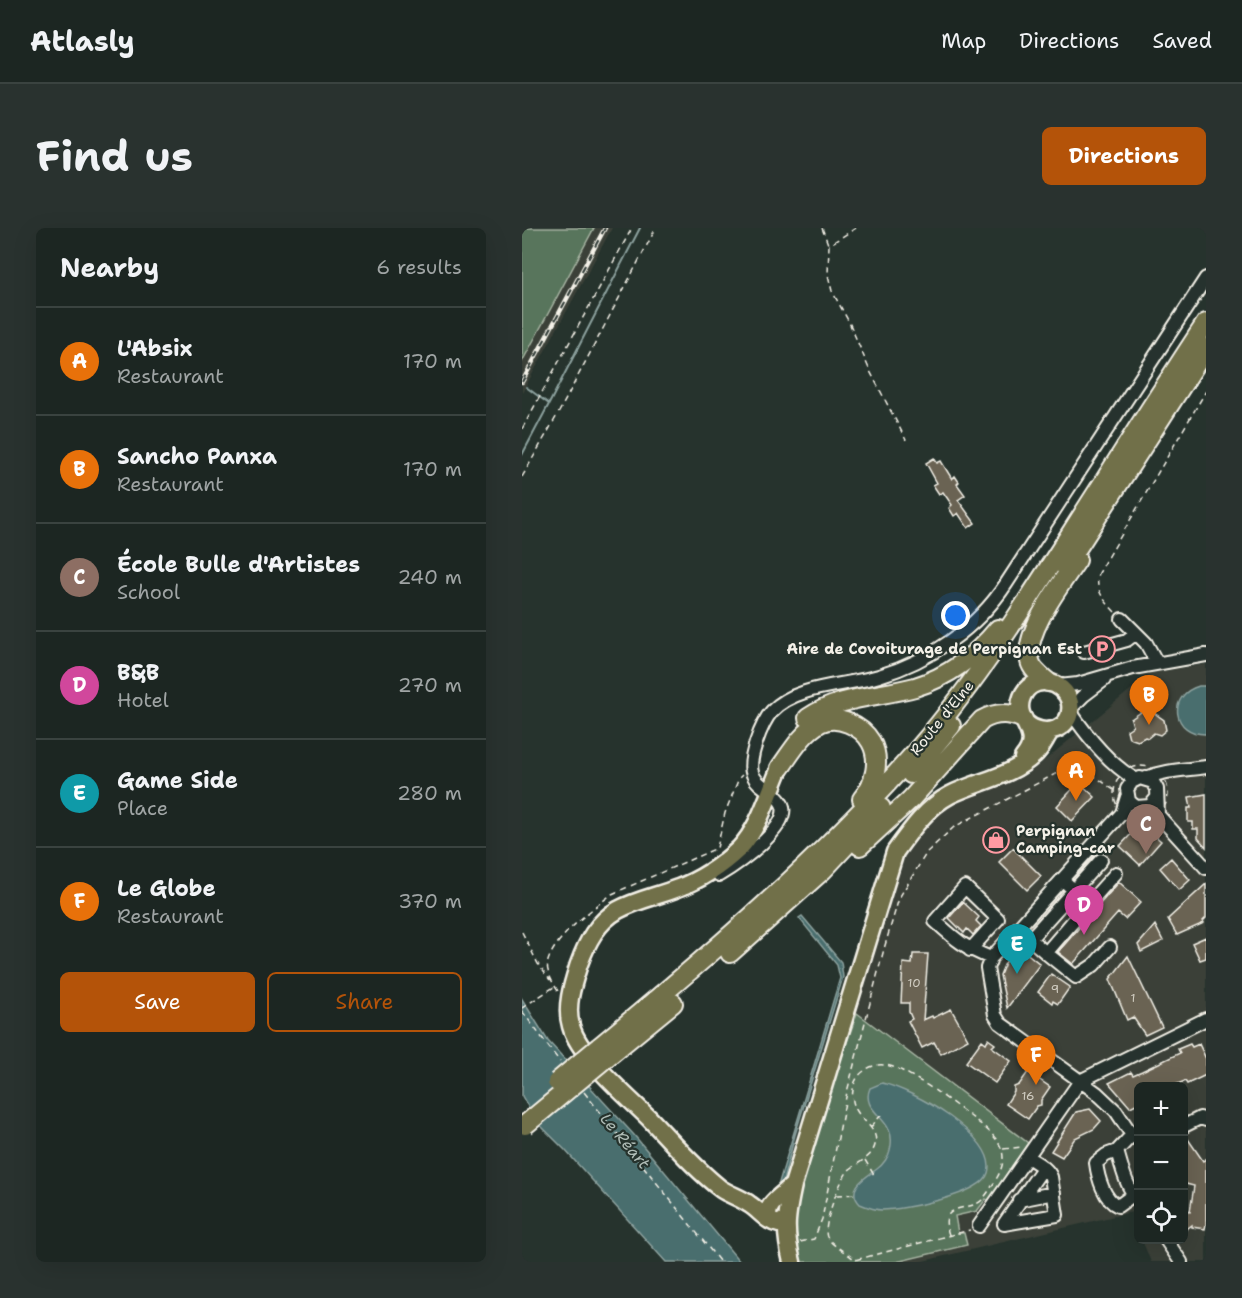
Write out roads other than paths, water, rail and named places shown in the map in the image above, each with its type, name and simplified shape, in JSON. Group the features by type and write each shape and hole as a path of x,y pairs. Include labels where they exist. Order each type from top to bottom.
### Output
{"highway":[{"name":"Route d'Elne","path":"603,1049 770,902 828,846 921,746 1019,616 1206,323"},
{"name":"Route d'Elne","path":"603,1049 716,966 823,870 931,753 1034,614 1206,349"},
{"path":"1054,684 1035,671 1030,662 1029,648 1033,634 1048,605 1155,440 1206,349"},
{"path":"780,768 791,738 803,722 817,712 840,702 928,682 953,670 967,659 990,639 1082,515"},
{"path":"716,966 822,880 911,799 982,720 1004,713 1024,721"},
{"path":"523,1122 767,896 849,814 868,793 876,768 871,742 860,730 846,722 830,720 818,724 802,738 780,768"}],"main road":[{"path":"791,1262 778,1216 792,1185 895,852 909,831 948,796 1006,773 1023,765 1037,753 1068,717 1070,710 1065,692 1054,684 1033,685 1022,696 1020,704 1032,743 1027,754 1006,773"},
{"path":"1024,721 1037,731 1055,730"},
{"path":"778,1216 720,1188 698,1169 593,1062 571,1027 569,1011 571,993 590,938 604,921 618,910 679,888 711,871 739,849 754,828 780,768"}],"street":[{"path":"770,791 758,782 752,771 756,740 771,712 796,695 879,676 907,666 936,650 978,620 1002,591 1206,278"},
{"path":"1122,619 1146,643 1157,663"},
{"path":"1084,652 1127,640 1136,633"},
{"path":"1054,684 1078,684 1119,671 1206,655"},
{"path":"1119,671 1100,683 1070,710 1082,729 1121,775"},
{"path":"1055,730 1069,728 1079,732 1134,786 1141,808 1158,815 1206,868"},
{"path":"1122,813 1154,803 1159,785 1180,771 1206,767"},
{"path":"1134,786 1152,782 1159,785"},
{"path":"1158,815 1159,785"},
{"path":"1134,786 1122,813 991,958 987,968 995,1016 1000,1023 1097,1093 1116,1111 1133,1134 1117,1151 1106,1155 1096,1163 1108,1200 1118,1206 1134,1199"},
{"path":"1101,860 1030,939 1076,977 1094,965 1110,947"},
{"path":"1046,953 1116,873"},
{"path":"1062,879 1088,904"},
{"path":"970,950 998,919 965,886 935,921 961,945 970,950 991,958"},
{"path":"979,1226 1080,1081 1206,1018"},
{"path":"1188,1124 1204,1115"},
{"path":"1117,1151 1124,1175 1134,1194"},
{"path":"1031,1152 1051,1177 1057,1215 1004,1224 1043,1168"},
{"path":"1019,1200 1054,1193"},
{"path":"1169,1244 1181,1262"}],"water":[{"path":"1199,686 1206,686 1206,734 1195,733 1186,728 1180,722 1178,714 1178,705 1182,697"},
{"path":"802,916 841,962 843,977 782,1185 778,1186 840,978 837,965 799,918"},
{"name":"Le Réart","path":"522,999 548,1041 634,1135 740,1262 666,1262 540,1125 522,1096"},
{"path":"882,1083 931,1105 967,1130 988,1159 988,1173 983,1181 957,1194 923,1204 879,1210 860,1204 856,1198 856,1188 863,1179 881,1165 890,1150 889,1130 870,1104 868,1097 870,1088"}],"waterway":[{"path":"549,404 640,228"},
{"path":"522,455 549,404 526,387"}],"railway":[{"path":"522,382 605,228"}],"place":[{"name":"Aire de Covoiturage de Perpignan Est","path":"1102,649"},
{"name":"Sancho Panxa","path":"1149,725"},
{"name":"L'Absix","path":"1076,801"},
{"name":"Perpignan Camping-car","path":"996,840"},
{"name":"École Bulle d'Artistes","path":"1146,854"},
{"name":"B&B","path":"1084,935"},
{"name":"Game Side","path":"1017,974"},
{"name":"Le Globe","path":"1036,1085"}]}
